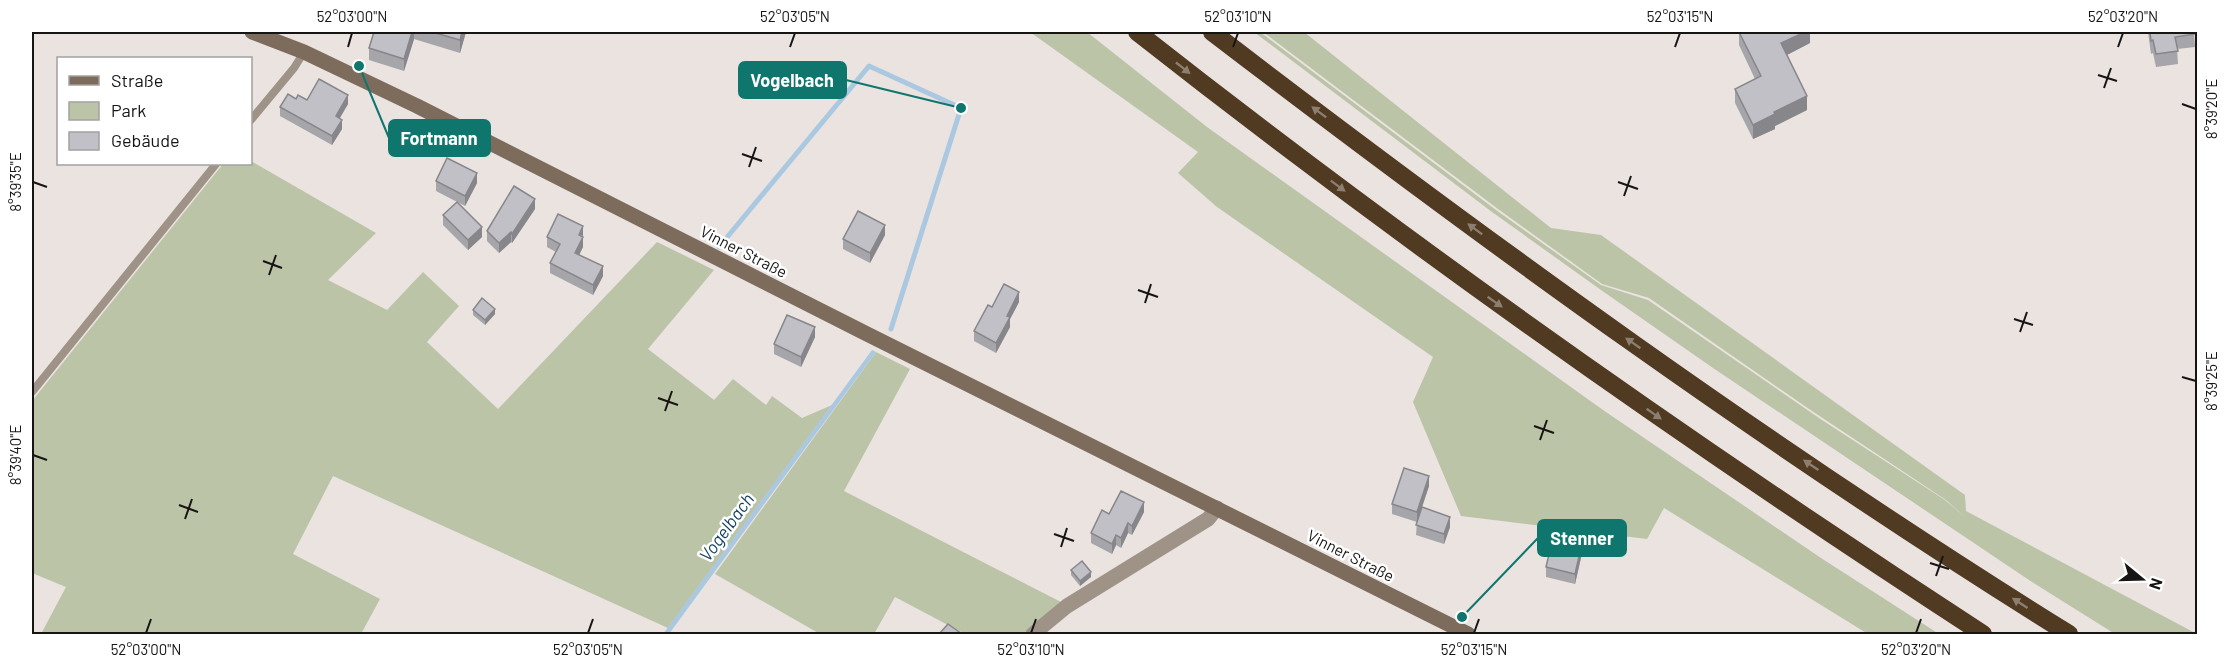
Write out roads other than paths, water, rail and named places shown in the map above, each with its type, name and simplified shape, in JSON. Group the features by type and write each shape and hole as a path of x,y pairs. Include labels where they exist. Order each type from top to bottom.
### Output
{"highway":[{"path":"1137,32 1237,110 1490,299 1727,465 1983,634"},
{"path":"1212,32 1483,235 1630,341 1919,538 2069,634"}],"street":[{"name":"Vinner Straße","path":"252,32 304,52 417,106 1468,634"},
{"path":"1033,634 1067,606 1208,519 1217,508"}],"lane":[{"path":"252,119 294,68 304,52"},
{"path":"32,392 215,165"}],"water":[{"path":"872,350 876,352 669,634 663,634"}],"waterway":[{"path":"719,247 869,66 961,108"},
{"name":"Vogelbach","path":"891,329 962,109"}],"place":[{"name":"Fortmann","path":"359,66"},
{"name":"Vogelbach","path":"961,108"},
{"name":"Stenner","path":"1462,617"}]}
